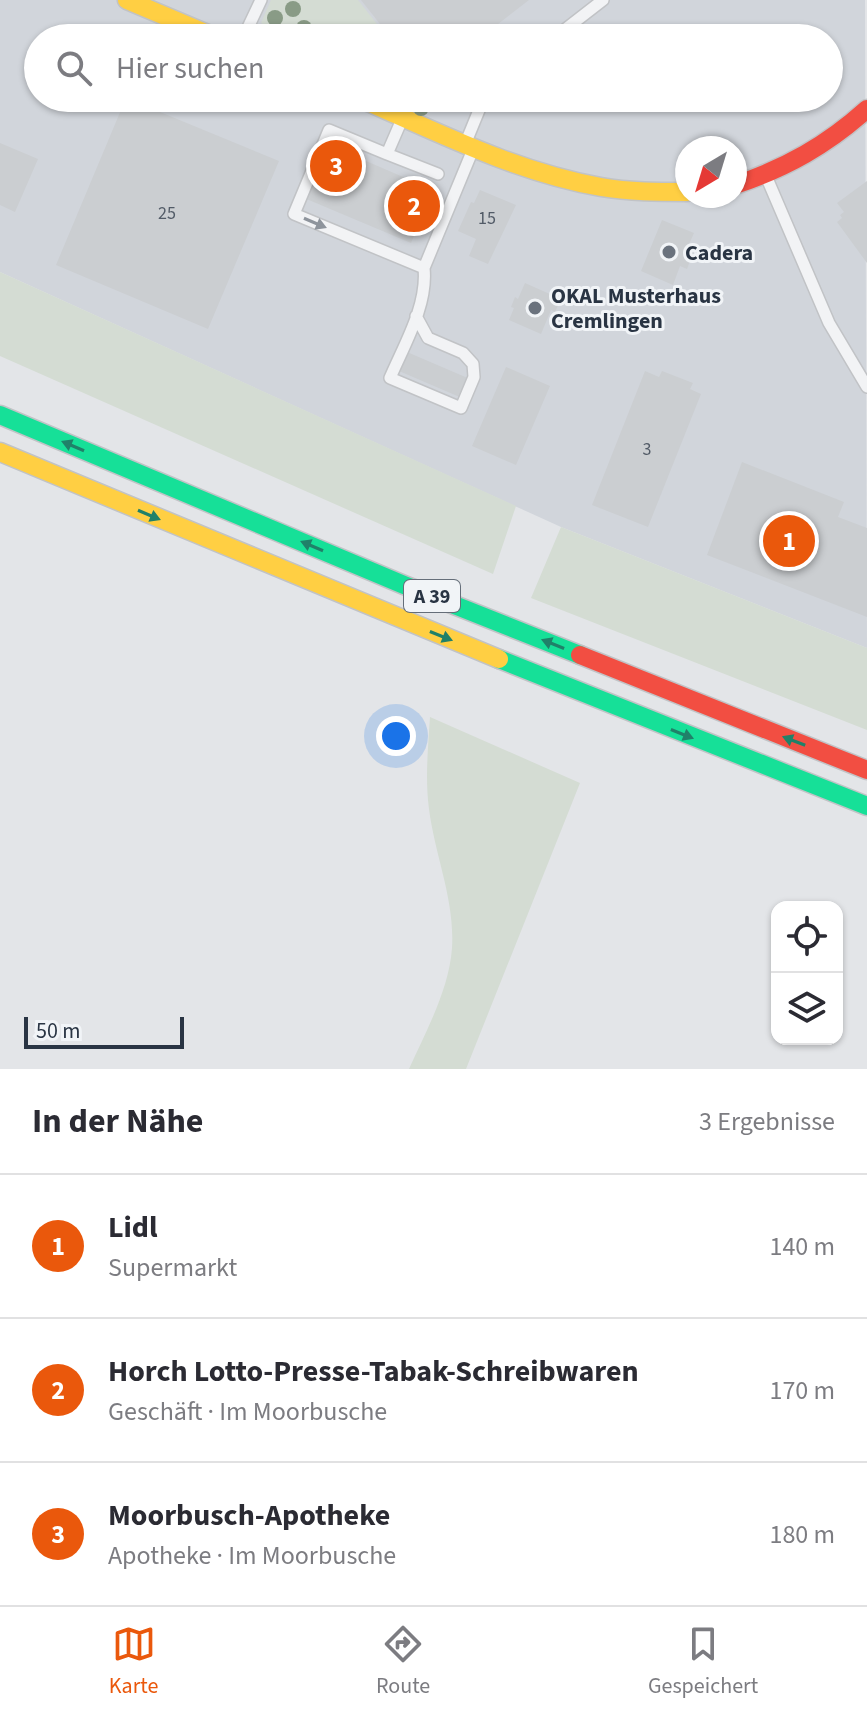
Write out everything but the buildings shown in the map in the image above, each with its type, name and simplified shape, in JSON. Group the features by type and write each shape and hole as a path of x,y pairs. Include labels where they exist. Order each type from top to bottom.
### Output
{"main road":[{"path":"127,0 184,24"},
{"path":"747,181 788,167 820,149 867,109"},
{"path":"393,112 554,177 627,191 675,192"},
{"name":"A 39","path":"0,415 404,585 867,770"},
{"name":"A 39","path":"0,452 420,628 867,806"}],"lane":[{"path":"250,24 261,0"},
{"path":"572,24 603,0"},
{"path":"416,316 428,338 463,353 473,364 474,377 461,408 390,378 416,316 424,289 424,268 480,112"},
{"path":"387,154 403,116"},
{"path":"424,268 294,214 329,130 438,174"},
{"path":"766,175 829,323 867,387"}],"shaded area":[{"path":"0,0 865,0 867,648 561,527 0,272"},
{"path":"271,0 358,0 377,24 263,24 261,23"},
{"path":"0,272 516,506 493,574 0,356"},
{"path":"561,527 867,648 867,730 531,598"},
{"path":"430,717 580,783 466,1069 409,1069 442,995 452,948 451,913 428,798"}],"traffic: fast":[{"path":"0,415 404,585 580,655"},
{"path":"499,659 867,806"}],"traffic: slow":[{"path":"127,0 184,24"},
{"path":"391,112 477,150 538,172 612,189 675,192"},
{"path":"0,452 499,659"}],"traffic: jam":[{"path":"747,180 805,154 837,134 867,109"},
{"path":"580,655 867,770"}],"place":[{"name":"Moorbusch-Apotheke","path":"336,166"},
{"name":"Horch Lotto-Presse-Tabak-Schreibwaren","path":"414,206"},
{"name":"Cadera","path":"669,252"},
{"name":"OKAL Musterhaus Cremlingen","path":"535,308"},
{"name":"Lidl","path":"789,541"}]}
